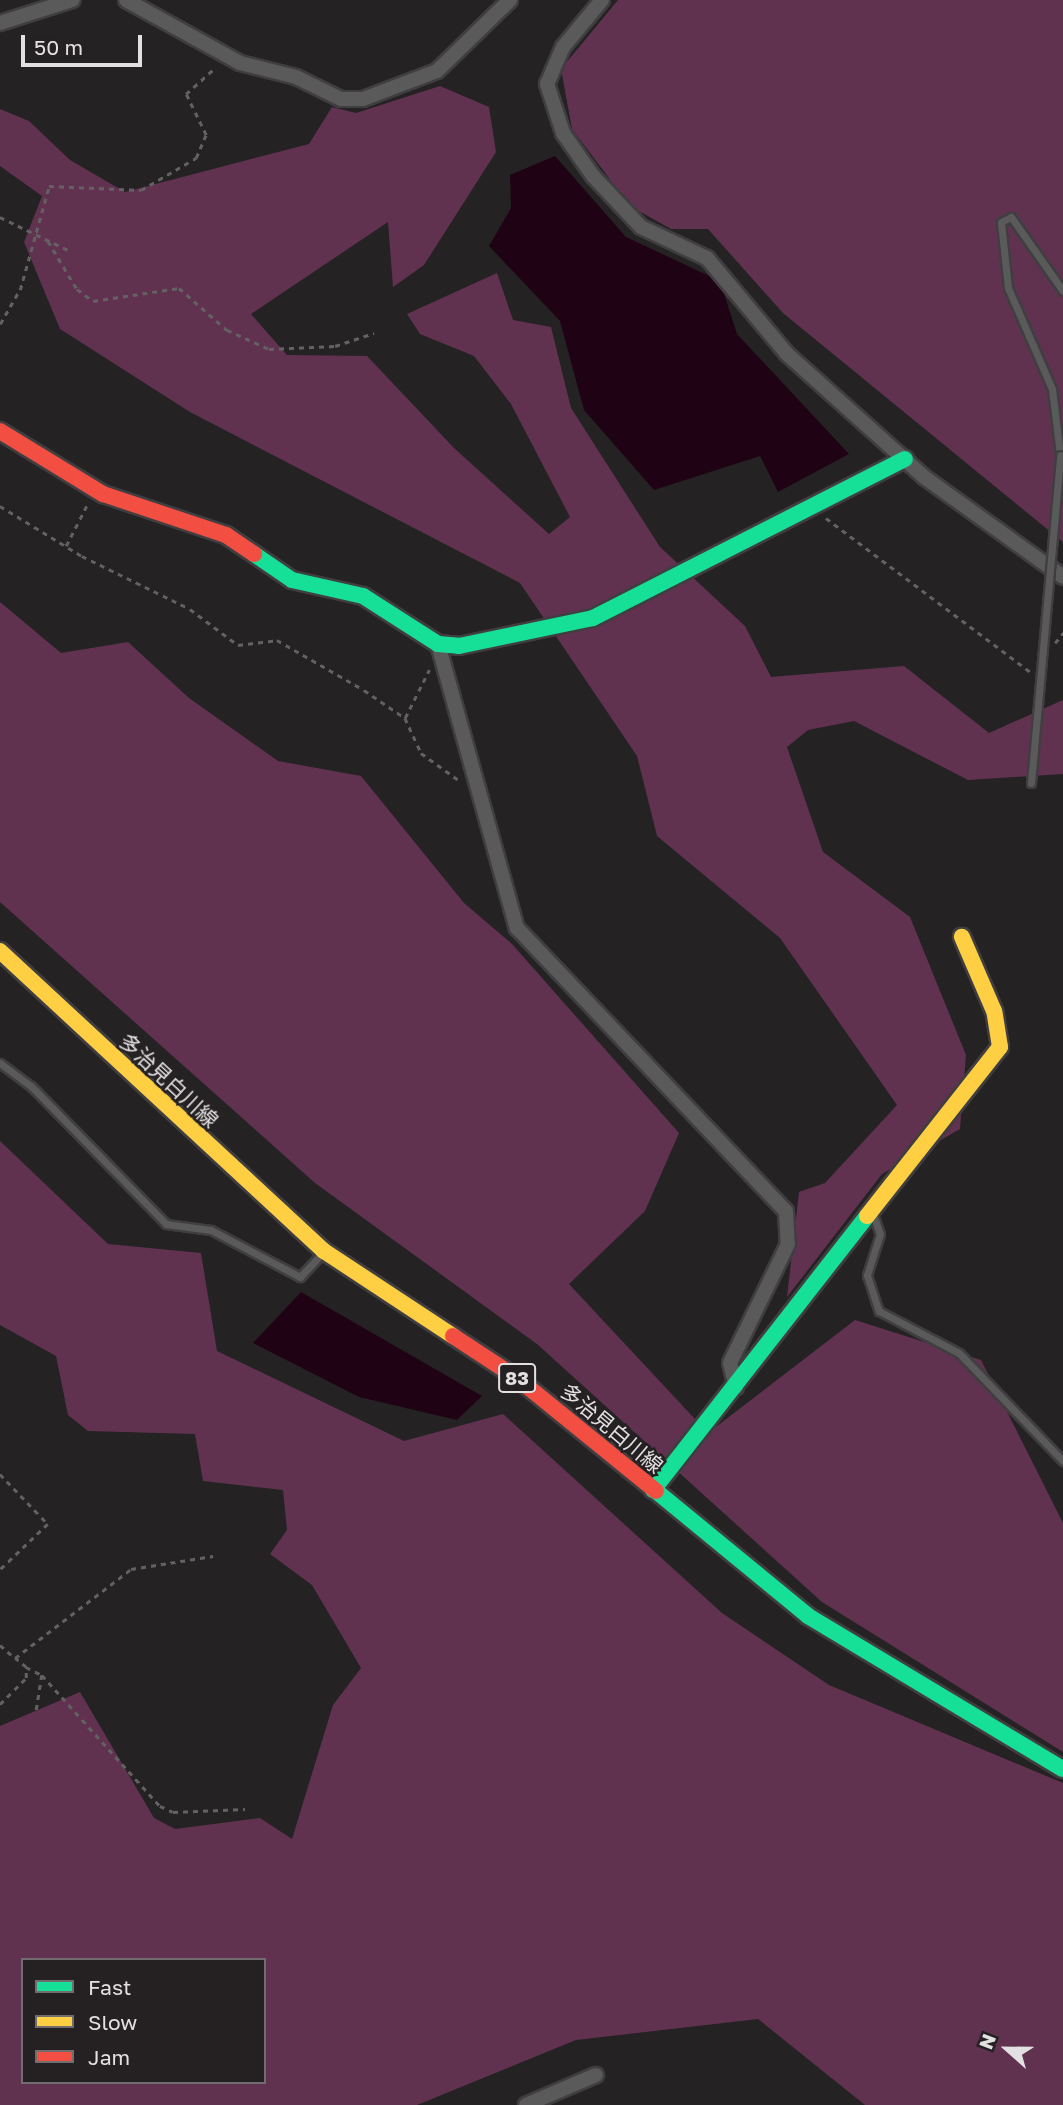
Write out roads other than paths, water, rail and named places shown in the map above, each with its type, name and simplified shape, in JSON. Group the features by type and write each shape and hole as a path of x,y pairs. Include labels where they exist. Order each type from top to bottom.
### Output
{"street":[{"path":"0,23 72,0"},
{"path":"126,0 223,54 296,77 341,99 363,99 437,71 510,0"},
{"path":"602,0 564,47 547,84 574,150 626,215 707,258 787,354 905,459 1063,577"},
{"path":"0,431 95,490 226,535 292,580 363,596 440,651 517,928 786,1211 788,1244 730,1363 736,1387"},
{"path":"440,651 593,618 810,505 905,459"},
{"path":"653,1490 895,1186 985,1070 1000,1046 993,1011 962,937"},
{"name":"多治見白川線","path":"0,951 324,1251 517,1378 808,1616 1063,1769"},
{"path":"526,2105 596,2075"}],"lane":[{"path":"1031,783 1060,455 1052,389 1007,288 1001,222 1011,218 1063,290"},
{"path":"0,1063 31,1086 166,1224 211,1230 300,1277 324,1251"},
{"path":"873,1213 880,1234 867,1275 879,1311 959,1353 1063,1461"}]}
